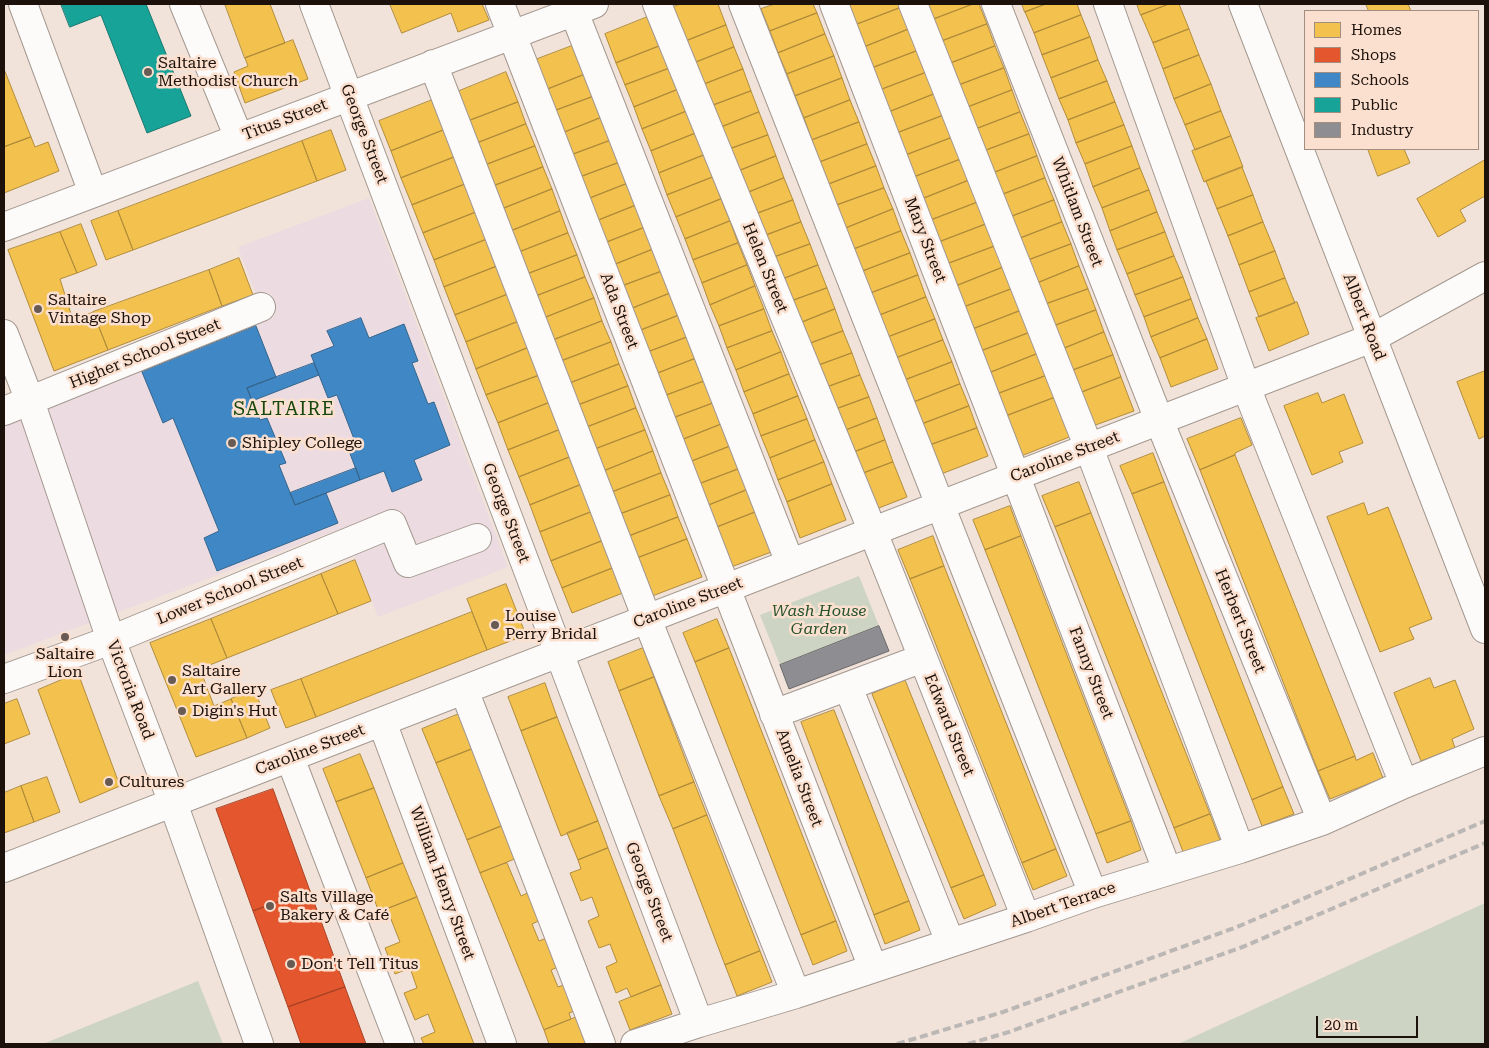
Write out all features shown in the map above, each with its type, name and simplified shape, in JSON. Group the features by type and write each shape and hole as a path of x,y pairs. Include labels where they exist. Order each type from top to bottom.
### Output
{"street":[{"path":"23,4 93,193"},
{"path":"184,4 239,138"},
{"name":"George Street","path":"314,4 699,1023"},
{"name":"Ada Street","path":"500,4 726,588"},
{"name":"Helen Street","path":"656,4 873,532"},
{"path":"743,4 1094,894"},
{"name":"Mary Street","path":"834,4 1015,476"},
{"path":"913,4 1089,448 1240,849"},
{"name":"Whitlam Street","path":"996,4 1159,420"},
{"path":"1108,4 1246,387 1404,784"},
{"name":"Albert Road","path":"1243,4 1372,338 1480,601 1485,630"},
{"path":"584,8 790,563"},
{"name":"Titus Street","path":"4,227 584,8"},
{"path":"433,64 647,619 796,994"},
{"name":"Caroline Street","path":"4,868 1372,338 1485,276"},
{"name":"Higher School Street","path":"4,411 261,307"},
{"name":"Victoria Road","path":"4,334 30,401 110,640 172,803 258,1044"},
{"name":"Herbert Street","path":"1159,420 1322,821"},
{"name":"Fanny Street","path":"1015,476 1167,870"},
{"name":"Lower School Street","path":"4,679 110,640 392,524 408,563 477,538"},
{"name":"Edward Street","path":"873,532 1026,918"},
{"name":"Amelia Street","path":"726,588 873,968"},
{"path":"774,714 923,658"},
{"path":"848,686 950,942"},
{"path":"464,690 601,1044"},
{"name":"William Henry Street","path":"382,722 502,1044"},
{"name":"Albert Terrace","path":"635,1044 796,994 1094,894 1240,849 1322,821 1404,784 1485,751"},
{"path":"290,758 400,1044"}],"shaded area":[{"name":"Shipley College","path":"369,198 508,567 378,617 343,528 4,655 4,420 264,316 238,247"}],"green space":[{"name":"Wash House Garden","path":"859,576 879,626 780,665 760,615"},
{"path":"1485,903 1485,1044 1178,1044"},
{"path":"198,981 223,1044 43,1044"}],"building: Homes":[{"path":"225,4 270,4 285,43 245,58"},
{"path":"390,4 482,4 489,20 458,32 451,13 402,33"},
{"path":"681,4 718,4 726,25 686,41 673,7"},
{"path":"775,4 813,4 817,13 770,31 761,9"},
{"path":"847,4 910,4 855,25"},
{"path":"910,4 919,25 864,47 855,25"},
{"path":"928,4 973,4 934,19"},
{"path":"973,4 979,4 987,24 942,41 934,19"},
{"path":"1022,4 1046,4 1025,12"},
{"path":"1046,4 1077,4 1081,15 1034,33 1025,12"},
{"path":"1137,4 1169,4 1141,15"},
{"path":"1169,4 1179,4 1189,29 1153,43 1141,15"},
{"path":"1366,4 1408,4 1411,10 1369,10"},
{"path":"817,13 825,34 778,53 770,31"},
{"path":"1081,15 1090,37 1042,55 1034,33"},
{"path":"650,16 662,45 616,63 605,34"},
{"path":"987,24 995,46 951,63 942,41"},
{"path":"726,25 734,47 694,63 686,41"},
{"path":"919,25 927,47 872,68 864,47"},
{"path":"1189,29 1199,55 1163,69 1153,43"},
{"path":"825,34 834,56 787,74 778,53"},
{"path":"1090,37 1098,60 1051,78 1042,55"},
{"path":"293,40 308,79 245,103 234,72 248,66 245,58"},
{"path":"577,44 588,73 538,93 527,63"},
{"path":"662,45 670,68 625,85 616,63"},
{"path":"995,46 1004,68 959,85 951,63"},
{"path":"734,47 743,69 702,85 694,63"},
{"path":"927,47 935,69 880,90 872,68"},
{"path":"1199,55 1211,84 1174,99 1163,69"},
{"path":"834,56 842,78 795,96 787,74"},
{"path":"1098,60 1107,81 1059,99 1051,78"},
{"path":"670,68 679,89 634,107 625,85"},
{"path":"1004,68 1012,90 968,107 959,85"},
{"path":"4,69 31,137 4,147"},
{"path":"743,69 751,91 711,106 702,85"},
{"path":"935,69 944,90 889,112 880,90"},
{"path":"506,72 518,102 463,123 452,94"},
{"path":"588,73 597,95 546,114 538,93"},
{"path":"842,78 850,100 804,118 795,96"},
{"path":"1107,81 1115,102 1068,120 1059,99"},
{"path":"1211,84 1221,111 1185,125 1174,99"},
{"path":"679,89 687,111 642,129 634,107"},
{"path":"944,90 952,112 897,133 889,112"},
{"path":"1012,90 1020,112 976,129 968,107"},
{"path":"751,91 759,112 719,128 711,106"},
{"path":"597,95 605,116 555,136 546,114"},
{"path":"440,97 451,127 391,151 379,121"},
{"path":"850,100 859,122 812,140 804,118"},
{"path":"518,102 526,124 472,145 463,123"},
{"path":"1115,102 1124,125 1076,143 1068,120"},
{"path":"687,111 696,133 651,151 642,129"},
{"path":"1221,111 1231,136 1195,150 1185,125"},
{"path":"759,112 768,135 727,150 719,128"},
{"path":"952,112 961,134 906,155 897,133"},
{"path":"1020,112 1029,134 984,151 976,129"},
{"path":"605,116 614,139 563,158 555,136"},
{"path":"859,122 867,144 820,162 812,140"},
{"path":"526,124 535,146 480,167 472,145"},
{"path":"1124,125 1132,146 1085,164 1076,143"},
{"path":"451,127 462,154 401,178 391,151"},
{"path":"331,130 346,170 317,181 302,141"},
{"path":"696,133 704,155 659,173 651,151"},
{"path":"961,134 969,156 914,177 906,155"},
{"path":"1029,134 1037,156 993,173 984,151"},
{"path":"768,135 776,156 736,172 727,150"},
{"path":"1231,136 1243,167 1204,182 1192,151"},
{"path":"31,137 35,147 48,142 59,171 4,193 4,147"},
{"path":"614,139 623,161 572,180 563,158"},
{"path":"302,141 317,181 133,250 118,211"},
{"path":"867,144 876,166 829,184 820,162"},
{"path":"535,146 543,167 488,188 480,167"},
{"path":"1132,146 1140,168 1093,187 1085,164"},
{"path":"1368,150 1404,150 1410,163 1378,176"},
{"path":"462,154 473,181 412,205 401,178"},
{"path":"704,155 713,177 667,195 659,173"},
{"path":"776,156 784,178 744,194 736,172"},
{"path":"969,156 977,177 922,199 914,177"},
{"path":"1037,156 1045,178 1001,195 993,173"},
{"path":"1485,160 1485,196 1460,210 1466,221 1438,237 1417,199"},
{"path":"623,161 631,182 580,202 572,180"},
{"path":"876,166 884,188 837,205 829,184"},
{"path":"543,167 552,189 497,211 488,188"},
{"path":"1242,167 1253,195 1217,209 1206,181"},
{"path":"1140,168 1149,190 1102,208 1093,187"},
{"path":"713,177 721,199 676,217 667,195"},
{"path":"977,177 986,199 931,220 922,199"},
{"path":"784,178 793,200 753,215 744,194"},
{"path":"1045,178 1054,200 1010,217 1001,195"},
{"path":"473,181 484,209 423,233 412,205"},
{"path":"631,182 639,204 589,224 580,202"},
{"path":"884,188 893,209 846,228 837,205"},
{"path":"552,189 560,211 506,233 497,211"},
{"path":"1149,190 1157,212 1110,231 1102,208"},
{"path":"1253,195 1263,222 1228,236 1217,209"},
{"path":"721,199 730,221 685,239 676,217"},
{"path":"986,199 994,221 939,242 931,220"},
{"path":"793,200 801,222 761,237 753,215"},
{"path":"1054,200 1062,222 1018,239 1010,217"},
{"path":"639,204 648,226 597,246 589,224"},
{"path":"484,209 495,236 434,260 423,233"},
{"path":"893,209 901,231 854,249 846,228"},
{"path":"118,211 133,250 106,260 91,221"},
{"path":"560,211 568,233 514,254 506,233"},
{"path":"1157,212 1165,232 1117,250 1110,231"},
{"path":"730,221 738,243 693,260 685,239"},
{"path":"994,221 1003,243 947,264 939,242"},
{"path":"801,222 810,244 769,259 761,237"},
{"path":"1062,222 1071,244 1026,261 1018,239"},
{"path":"1263,222 1275,251 1239,265 1228,236"},
{"path":"81,224 97,265 77,273 60,232"},
{"path":"648,226 656,248 606,268 597,246"},
{"path":"901,231 910,253 863,271 854,249"},
{"path":"60,232 77,273 60,279 73,320 93,312 108,350 54,371 8,250"},
{"path":"1165,232 1174,256 1127,274 1117,250"},
{"path":"568,233 577,255 522,276 514,254"},
{"path":"495,236 505,263 444,287 434,260"},
{"path":"738,243 747,265 702,283 693,260"},
{"path":"1003,243 1011,264 956,286 947,264"},
{"path":"810,244 818,265 778,281 769,259"},
{"path":"1071,244 1079,266 1035,284 1026,261"},
{"path":"656,248 665,270 614,289 606,268"},
{"path":"1275,251 1285,278 1249,292 1239,265"},
{"path":"910,253 918,275 871,293 863,271"},
{"path":"577,255 585,277 531,298 522,276"},
{"path":"1174,256 1183,277 1135,295 1127,274"},
{"path":"239,258 253,295 222,306 209,270"},
{"path":"505,263 516,291 455,315 444,287"},
{"path":"1011,264 1019,286 964,307 956,286"},
{"path":"747,265 755,286 710,305 702,283"},
{"path":"818,265 827,288 786,303 778,281"},
{"path":"1079,266 1088,289 1043,305 1035,284"},
{"path":"209,270 222,306 108,350 93,312"},
{"path":"665,270 673,292 623,312 614,289"},
{"path":"918,275 926,297 880,315 871,293"},
{"path":"585,277 594,298 539,320 531,298"},
{"path":"1183,277 1191,299 1144,317 1135,295"},
{"path":"1285,278 1295,303 1259,317 1249,292"},
{"path":"755,286 764,309 719,326 710,305"},
{"path":"1019,286 1027,308 973,329 964,307"},
{"path":"827,288 835,309 795,325 786,303"},
{"path":"1088,289 1096,310 1051,327 1043,305"},
{"path":"516,291 527,318 466,342 455,315"},
{"path":"673,292 682,314 631,334 623,312"},
{"path":"926,297 935,319 888,337 880,315"},
{"path":"594,298 602,321 548,342 539,320"},
{"path":"1191,299 1198,318 1151,337 1144,317"},
{"path":"1297,302 1309,334 1269,351 1256,318"},
{"path":"1027,308 1036,330 981,351 973,329"},
{"path":"764,309 772,331 727,348 719,326"},
{"path":"835,309 843,331 803,346 795,325"},
{"path":"1096,310 1104,332 1060,350 1051,327"},
{"path":"682,314 690,336 640,355 631,334"},
{"path":"527,318 537,344 476,369 466,342"},
{"path":"1198,318 1207,339 1160,358 1151,337"},
{"path":"935,319 943,340 896,358 888,337"},
{"path":"602,321 611,342 556,363 548,342"},
{"path":"1036,330 1044,351 989,373 981,351"},
{"path":"772,331 781,352 736,370 727,348"},
{"path":"843,331 852,353 811,368 803,346"},
{"path":"1104,332 1113,355 1068,372 1060,350"},
{"path":"690,336 699,357 648,377 640,355"},
{"path":"1207,339 1218,369 1171,387 1160,358"},
{"path":"943,340 952,362 905,380 896,358"},
{"path":"611,342 619,364 565,385 556,363"},
{"path":"537,344 548,372 486,395 476,369"},
{"path":"1044,351 1053,373 997,394 989,373"},
{"path":"781,352 789,374 744,392 736,370"},
{"path":"852,353 860,375 819,390 811,368"},
{"path":"1113,355 1121,377 1077,394 1068,372"},
{"path":"699,357 707,380 656,399 648,377"},
{"path":"952,362 960,384 914,402 905,380"},
{"path":"619,364 628,386 573,407 565,385"},
{"path":"1485,371 1485,436 1479,439 1457,382"},
{"path":"548,372 558,399 498,423 486,395"},
{"path":"1053,373 1061,395 1006,416 997,394"},
{"path":"789,374 798,396 753,414 744,392"},
{"path":"860,375 869,397 828,412 819,390"},
{"path":"1121,377 1134,411 1090,427 1077,394"},
{"path":"707,380 716,402 665,421 656,399"},
{"path":"960,384 969,406 922,424 914,402"},
{"path":"628,386 636,408 582,429 573,407"},
{"path":"1318,393 1322,403 1344,394 1363,443 1339,452 1343,462 1312,475 1284,406"},
{"path":"1061,395 1077,434 1021,456 1006,416"},
{"path":"798,396 807,419 761,436 753,414"},
{"path":"869,397 877,418 836,434 828,412"},
{"path":"558,399 569,426 508,450 498,423"},
{"path":"716,402 724,423 674,443 665,421"},
{"path":"969,406 977,428 930,445 922,424"},
{"path":"636,408 645,430 590,451 582,429"},
{"path":"877,418 885,440 844,456 836,434"},
{"path":"1241,418 1252,445 1235,453 1235,455 1200,470 1187,439"},
{"path":"807,419 815,440 770,458 761,436"},
{"path":"724,423 733,445 682,465 674,443"},
{"path":"569,426 580,453 519,477 508,450"},
{"path":"977,428 988,456 941,474 930,445"},
{"path":"645,430 653,451 599,473 590,451"},
{"path":"815,440 824,462 778,480 770,458"},
{"path":"885,440 893,462 853,477 844,456"},
{"path":"733,445 741,468 691,487 682,465"},
{"path":"653,451 661,473 607,494 599,473"},
{"path":"580,453 590,481 530,505 519,477"},
{"path":"1153,453 1164,482 1132,494 1120,466"},
{"path":"1235,455 1355,756 1318,771 1200,470"},
{"path":"824,462 832,484 787,502 778,480"},
{"path":"893,462 907,497 866,513 853,477"},
{"path":"741,468 749,489 699,509 691,487"},
{"path":"661,473 670,495 615,516 607,494"},
{"path":"590,481 601,508 540,532 530,505"},
{"path":"1079,482 1091,513 1055,527 1042,496"},
{"path":"1164,482 1283,787 1252,800 1132,494"},
{"path":"832,484 846,520 800,538 787,502"},
{"path":"749,489 758,511 707,531 699,509"},
{"path":"670,495 678,517 624,538 615,516"},
{"path":"1364,503 1368,515 1388,507 1432,619 1409,628 1414,639 1380,652 1327,517"},
{"path":"1010,506 1021,536 985,550 973,520"},
{"path":"601,508 612,537 551,561 540,532"},
{"path":"758,511 774,551 723,570 707,531"},
{"path":"1091,513 1210,814 1174,828 1055,527"},
{"path":"678,517 687,539 632,560 624,538"},
{"path":"933,536 944,566 910,579 898,550"},
{"path":"1021,536 1131,821 1096,834 985,550"},
{"path":"612,537 623,564 562,588 551,561"},
{"path":"687,539 702,577 647,598 632,560"},
{"path":"355,560 371,601 338,614 321,574"},
{"path":"623,564 633,589 572,613 562,588"},
{"path":"944,566 1056,849 1022,863 910,579"},
{"path":"321,574 338,614 227,658 211,619"},
{"path":"506,584 526,635 487,650 467,599"},
{"path":"472,612 487,650 316,717 301,679"},
{"path":"211,619 227,658 200,669 214,706 231,699 247,738 196,757 150,643"},
{"path":"717,619 729,648 695,662 683,633"},
{"path":"643,648 654,677 619,691 608,662"},
{"path":"729,648 836,921 801,935 695,662"},
{"path":"78,673 120,786 80,803 38,690"},
{"path":"654,677 694,782 659,796 619,691"},
{"path":"1430,678 1434,688 1455,680 1474,729 1452,739 1455,748 1421,761 1394,693"},
{"path":"301,679 316,717 286,728 271,690"},
{"path":"905,680 984,875 951,888 872,694"},
{"path":"545,683 557,717 521,731 508,697"},
{"path":"254,689 270,728 247,738 231,699"},
{"path":"17,699 30,734 4,744 4,704"},
{"path":"834,710 909,901 874,915 801,722"},
{"path":"459,714 472,749 436,763 422,729"},
{"path":"557,717 598,821 561,836 521,731"},
{"path":"472,749 504,825 467,840 436,763"},
{"path":"1373,753 1383,778 1330,799 1318,771 1355,756 1356,760"},
{"path":"360,754 374,788 336,802 323,769"},
{"path":"47,777 60,812 34,822 21,786"},
{"path":"694,782 707,815 673,829 659,796"},
{"path":"21,786 34,822 4,833 4,793"},
{"path":"1283,787 1294,814 1262,826 1252,800"},
{"path":"374,788 403,863 366,878 336,802"},
{"path":"1210,814 1221,843 1185,857 1174,828"},
{"path":"707,815 760,951 725,965 673,829"},
{"path":"598,821 608,848 578,860 567,833"},
{"path":"1131,821 1141,850 1107,863 1096,834"},
{"path":"504,825 517,858 480,873 467,840"},
{"path":"608,848 661,985 631,997 627,988 616,993 606,967 617,962 610,944 599,948 588,921 599,916 592,897 581,901 570,873 581,869 578,860"},
{"path":"1056,849 1067,876 1033,890 1022,863"},
{"path":"403,863 417,897 379,912 366,878"},
{"path":"507,863 521,896 534,890 545,918 532,924 539,941 552,936 563,965 551,970 558,987 569,983 580,1009 569,1013 571,1019 544,1030 480,873"},
{"path":"984,875 996,905 964,919 951,888"},
{"path":"417,897 474,1044 424,1044 421,1038 435,1032 428,1014 415,1020 404,993 417,988 410,968 395,974 385,948 400,942 387,909"},
{"path":"909,901 920,930 885,944 874,915"},
{"path":"836,921 847,951 813,965 801,935"},
{"path":"760,951 772,982 737,996 725,965"},
{"path":"661,985 672,1014 630,1030 619,1002"},
{"path":"582,1015 591,1044 549,1044 544,1030"}],"building: Shops":[{"path":"273,789 310,891 253,911 216,809"},
{"path":"310,891 345,987 288,1007 253,911"},
{"path":"345,987 366,1044 301,1044 288,1007"}],"building: Schools":[{"path":"361,318 369,338 404,324 418,361 412,363 428,404 434,402 450,445 414,460 422,480 392,492 384,471 360,480 346,443 354,439 337,395 328,398 311,355 334,346 327,331"},
{"path":"256,326 276,377 247,388 260,420 267,418 286,463 279,465 295,505 326,493 338,523 217,571 204,538 219,531 173,418 163,423 142,372"},
{"path":"314,363 319,375 252,401 247,388"},
{"path":"356,468 360,480 295,505 290,493"}],"building: Public":[{"name":"Saltaire Methodist Church","path":"61,4 146,4 191,116 147,133 101,15 70,27"}],"building: Industry":[{"path":"879,626 889,651 789,689 780,665"}],"railway":[{"path":"897,1044 1003,1012 1237,927 1485,821"},
{"path":"968,1044 1009,1032 1245,946 1485,843"}],"place":[{"name":"Saltaire Methodist Church","path":"148,72"},
{"name":"Saltaire Vintage Shop","path":"38,309"},
{"name":"Shipley College","path":"232,443"},
{"name":"Louise Perry Bridal","path":"495,625"},
{"name":"Saltaire Lion","path":"65,637"},
{"name":"Saltaire Art Gallery","path":"172,680"},
{"name":"Digin's Hut","path":"182,711"},
{"name":"Cultures","path":"109,782"},
{"name":"Salts Village Bakery & Café","path":"270,906"},
{"name":"Don't Tell Titus","path":"291,964"}],"district":[{"name":"SALTAIRE","path":"284,409"}]}
